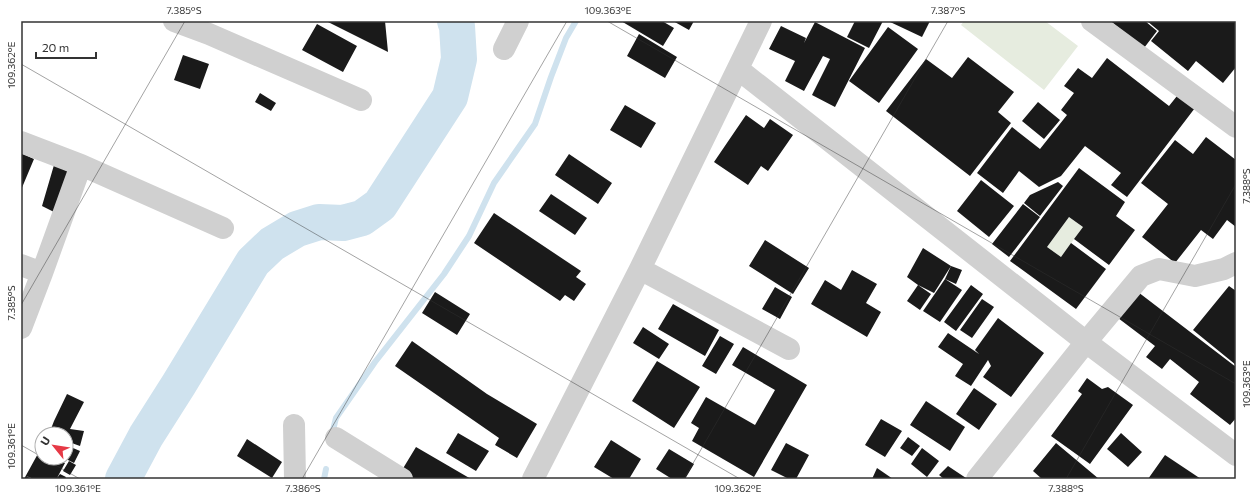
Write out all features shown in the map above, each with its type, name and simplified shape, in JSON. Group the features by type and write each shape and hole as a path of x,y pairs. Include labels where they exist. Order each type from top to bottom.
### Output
{"street":[{"path":"174,21 209,34 361,100"},
{"path":"504,49 518,21"},
{"path":"533,479 640,270 762,21"},
{"path":"1092,21 1236,127"},
{"path":"738,69 1086,342 1236,455"},
{"path":"21,142 81,164 223,228"},
{"path":"21,328 81,164"},
{"path":"977,479 1086,342 1141,276 1159,269 1195,276 1224,269 1236,263"},
{"path":"21,265 42,273"},
{"path":"640,270 788,349"},
{"path":"294,425 295,479"},
{"path":"336,438 402,479"}],"shaded area":[{"path":"964,21 1045,21 1078,46 1044,90 961,25"},
{"path":"1069,217 1083,227 1061,257 1047,247"}],"building":[{"path":"326,21 385,21 388,52"},
{"path":"621,21 662,21 674,28 663,46"},
{"path":"673,21 694,21 689,30"},
{"path":"855,21 883,21 869,48 847,37"},
{"path":"888,21 930,21 922,37"},
{"path":"1110,21 1145,21 1157,31 1144,48"},
{"path":"1147,21 1236,21 1236,67 1223,83 1196,61 1188,71 1151,41 1159,31"},
{"path":"815,22 865,48 835,107 812,95 830,59 823,56 804,91 785,81 795,61 769,49 781,26 806,38 804,43"},
{"path":"317,24 357,46 343,72 302,50"},
{"path":"888,27 918,49 879,103 849,81"},
{"path":"639,34 677,57 665,78 627,56"},
{"path":"183,55 209,64 200,89 174,80"},
{"path":"968,57 1014,92 998,112 1011,123 970,176 886,111 926,59 952,78"},
{"path":"1107,58 1169,106 1181,91 1198,104 1127,197 1111,185 1121,173 1085,146 1061,176 1039,187 1019,171 1003,193 977,173 1012,127 1040,149 1067,115 1061,110 1074,93 1064,86 1078,68 1092,78"},
{"path":"260,93 276,103 271,111 255,102"},
{"path":"1038,102 1060,120 1044,139 1022,121"},
{"path":"625,105 656,123 641,148 610,130"},
{"path":"746,115 764,128 770,119 793,135 768,171 761,166 748,185 714,162"},
{"path":"1206,137 1236,160 1236,227 1227,220 1213,239 1201,230 1175,263 1142,237 1168,204 1141,183 1175,140 1193,154"},
{"path":"21,153 34,159 21,190"},
{"path":"569,154 612,183 598,204 555,175"},
{"path":"54,165 74,174 60,215 42,206"},
{"path":"1079,168 1125,202 1116,216 1135,230 1109,265 1074,239 1083,227 1069,217 1047,247 1061,257 1071,243 1106,269 1076,309 1010,261"},
{"path":"981,180 1014,206 989,237 957,211"},
{"path":"1058,182 1063,186 1040,216 1024,203 1030,195"},
{"path":"551,194 587,218 575,235 539,211"},
{"path":"1023,204 1040,217 1009,257 992,244"},
{"path":"494,213 581,271 576,277 586,284 574,301 565,295 560,301 474,243"},
{"path":"765,240 809,268 793,294 749,266"},
{"path":"923,248 951,266 934,293 918,285 907,277"},
{"path":"951,266 962,270 956,284 945,279"},
{"path":"852,270 877,284 866,303 881,312 867,337 811,304 825,280 841,290"},
{"path":"945,279 962,290 940,322 923,311"},
{"path":"918,285 931,294 920,310 907,301"},
{"path":"971,285 983,294 956,331 944,322"},
{"path":"1229,286 1236,291 1236,365 1193,330"},
{"path":"775,287 792,297 780,319 762,309"},
{"path":"435,292 470,314 457,335 422,313"},
{"path":"1138,292 1236,367 1236,418 1230,425 1190,394 1199,382 1170,359 1162,369 1146,357 1155,346 1118,318"},
{"path":"982,299 994,307 972,338 960,330"},
{"path":"673,304 719,330 705,356 658,329"},
{"path":"998,318 1044,353 1011,397 983,377 991,366 988,360 971,386 955,376 963,364 938,347 948,333 979,354 975,350"},
{"path":"643,327 669,344 659,359 633,343"},
{"path":"720,336 734,344 716,374 702,366"},
{"path":"412,341 487,394 537,424 517,458 495,445 499,438 395,366"},
{"path":"743,347 807,385 754,477 692,441 699,428 691,423 706,397 755,425 775,390 732,365"},
{"path":"657,361 700,387 674,428 632,401"},
{"path":"1087,378 1102,389 1108,387 1133,405 1090,464 1051,436 1082,394 1078,391"},
{"path":"974,388 997,404 979,430 956,414"},
{"path":"67,394 84,402 72,426 52,426"},
{"path":"926,401 965,427 950,451 910,425"},
{"path":"881,419 902,431 885,457 865,445"},
{"path":"74,430 84,431 80,446 74,444"},
{"path":"458,433 489,451 476,471 446,453"},
{"path":"1121,433 1142,452 1128,467 1107,449"},
{"path":"908,437 920,446 912,456 900,448"},
{"path":"247,439 282,462 272,478 237,456"},
{"path":"611,440 641,459 629,479 614,479 594,467"},
{"path":"786,443 809,455 796,479 789,479 771,470"},
{"path":"1056,443 1099,479 1042,479 1033,471"},
{"path":"416,447 471,479 406,479 399,475"},
{"path":"74,448 80,451 74,463"},
{"path":"922,448 939,461 927,477 911,464"},
{"path":"669,449 694,464 685,479 672,479 656,469"},
{"path":"1165,455 1201,479 1148,479"},
{"path":"34,461 34,466 63,466 57,478 60,474 66,477 65,479 34,479 26,476 32,479 24,479"},
{"path":"74,464 76,465 70,475 63,471 66,466 74,466"},
{"path":"948,466 966,478 944,479 939,475"},
{"path":"877,468 893,479 872,479"}],"waterway":[{"path":"123,479 146,436 253,262 272,244 297,229 319,222 343,223 362,218 380,205 450,97 459,59 457,26 455,21"},
{"path":"332,434 336,418 375,362 444,274 469,236 494,183 535,124 566,38 576,21"},
{"path":"324,479 326,469"}]}
